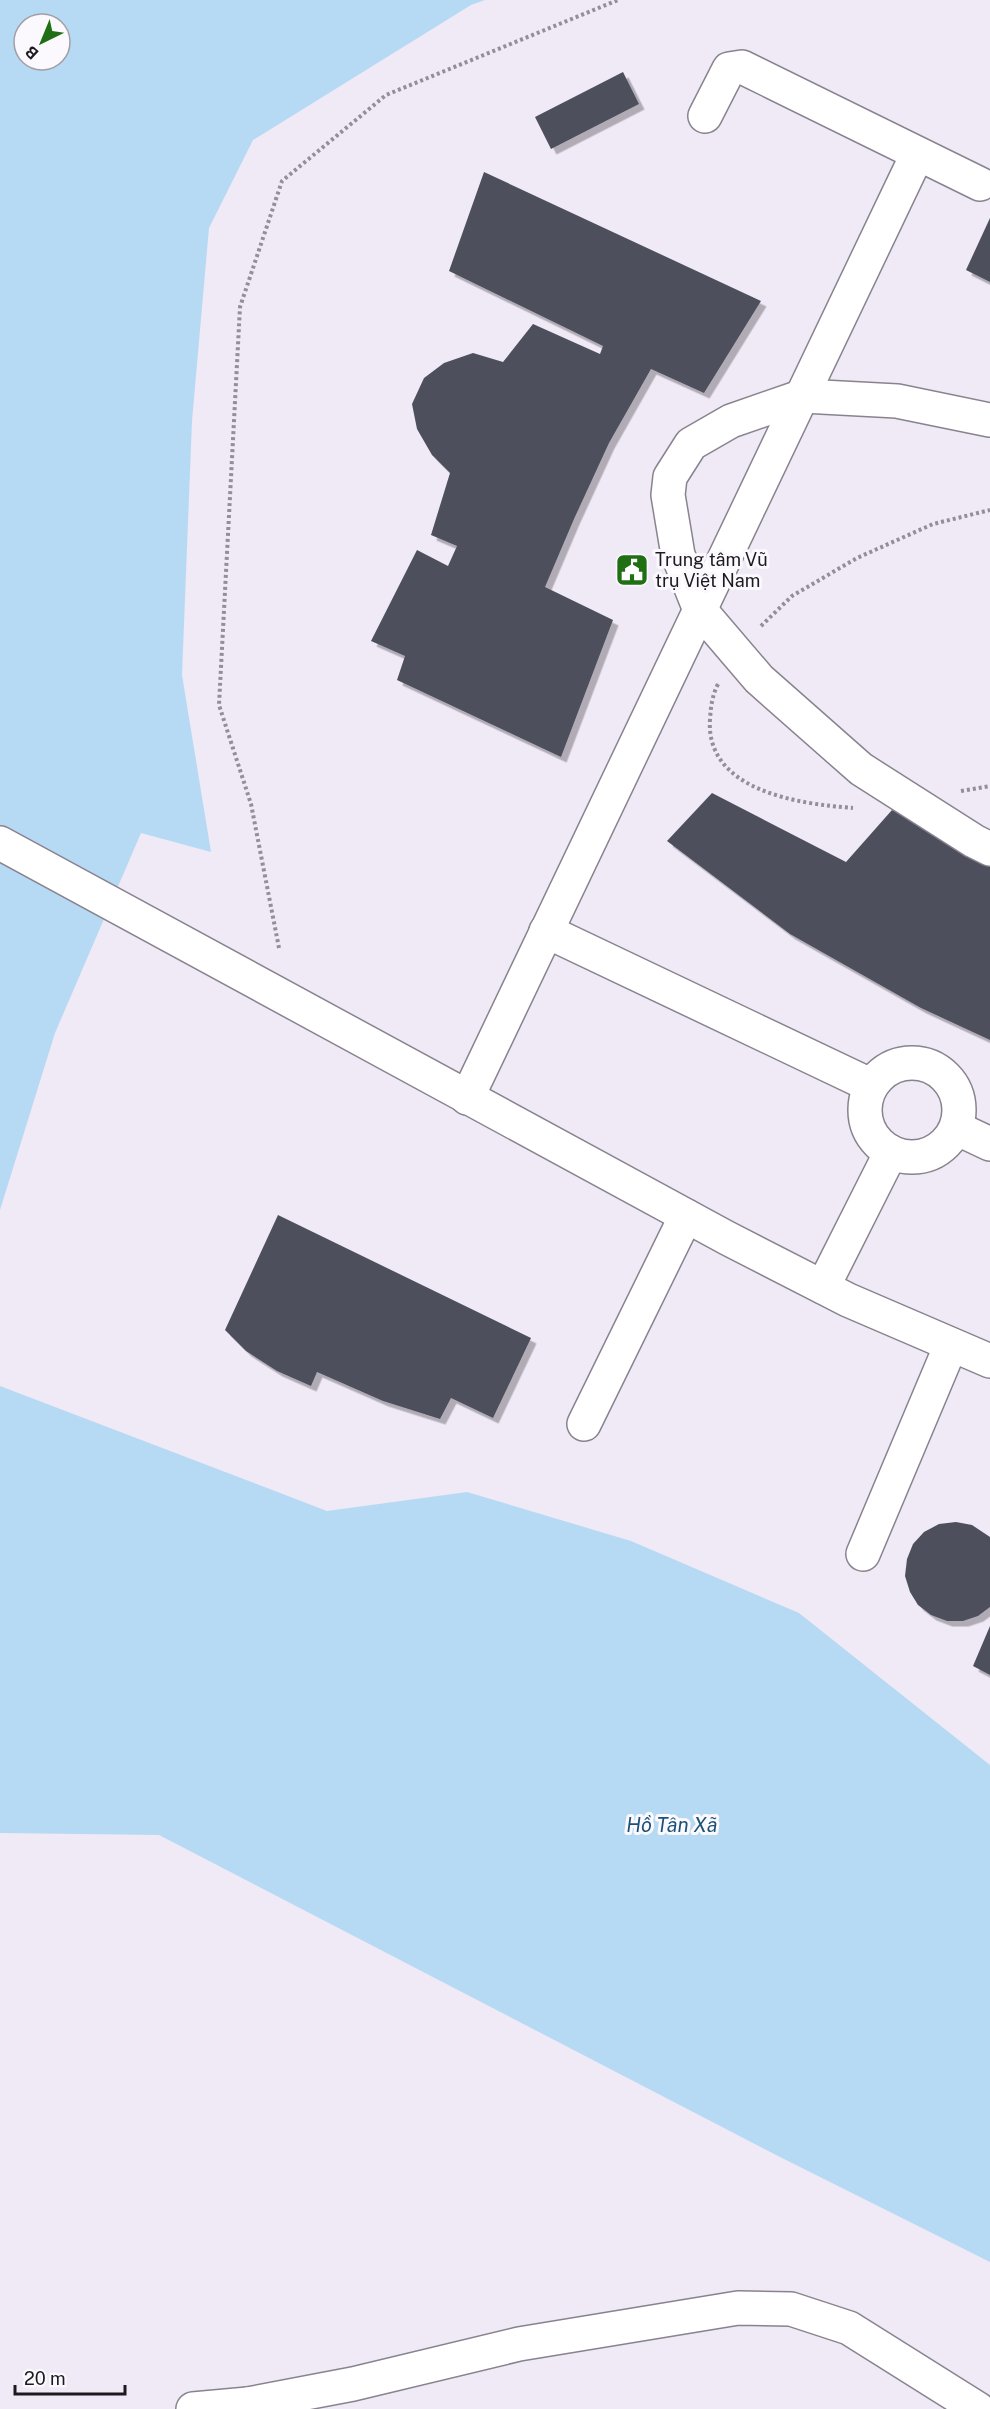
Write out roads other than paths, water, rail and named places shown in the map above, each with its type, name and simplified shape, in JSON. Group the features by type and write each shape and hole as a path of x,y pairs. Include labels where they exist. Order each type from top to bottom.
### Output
{"street":[{"path":"705,116 729,69 742,67 980,184"},
{"path":"467,1098 917,155"},
{"path":"990,420 897,401 803,396 711,430 691,444 670,477 668,495 671,527 678,555 700,610 759,679 861,769 974,842 990,849"},
{"path":"0,843 132,917 686,1216 824,1287 990,1361"},
{"path":"546,931 870,1085"},
{"path":"919,1062 933,1067 945,1075 958,1100 959,1114 956,1128 948,1141 936,1151 921,1157 906,1157 891,1152 878,1143 869,1130 864,1115 865,1100 870,1085 879,1074 891,1066 919,1062"},
{"path":"956,1128 990,1144"},
{"path":"824,1287 891,1152"},
{"path":"584,1424 686,1216"},
{"path":"863,1554 951,1345"},
{"path":"193,2409 251,2407 519,2344 738,2308 792,2309 849,2328 978,2409"}],"water":[{"path":"0,0 485,0 471,5 253,140 209,228 192,421 182,675 211,852 141,833 55,1033 0,1210"},
{"name":"Hồ Tân Xã","path":"0,1386 327,1511 467,1492 631,1541 799,1613 990,1765 990,2262 776,2155 159,1835 0,1833"}],"place":[{"name":"Trung tâm Vũ trụ Việt Nam","path":"632,570"}]}
